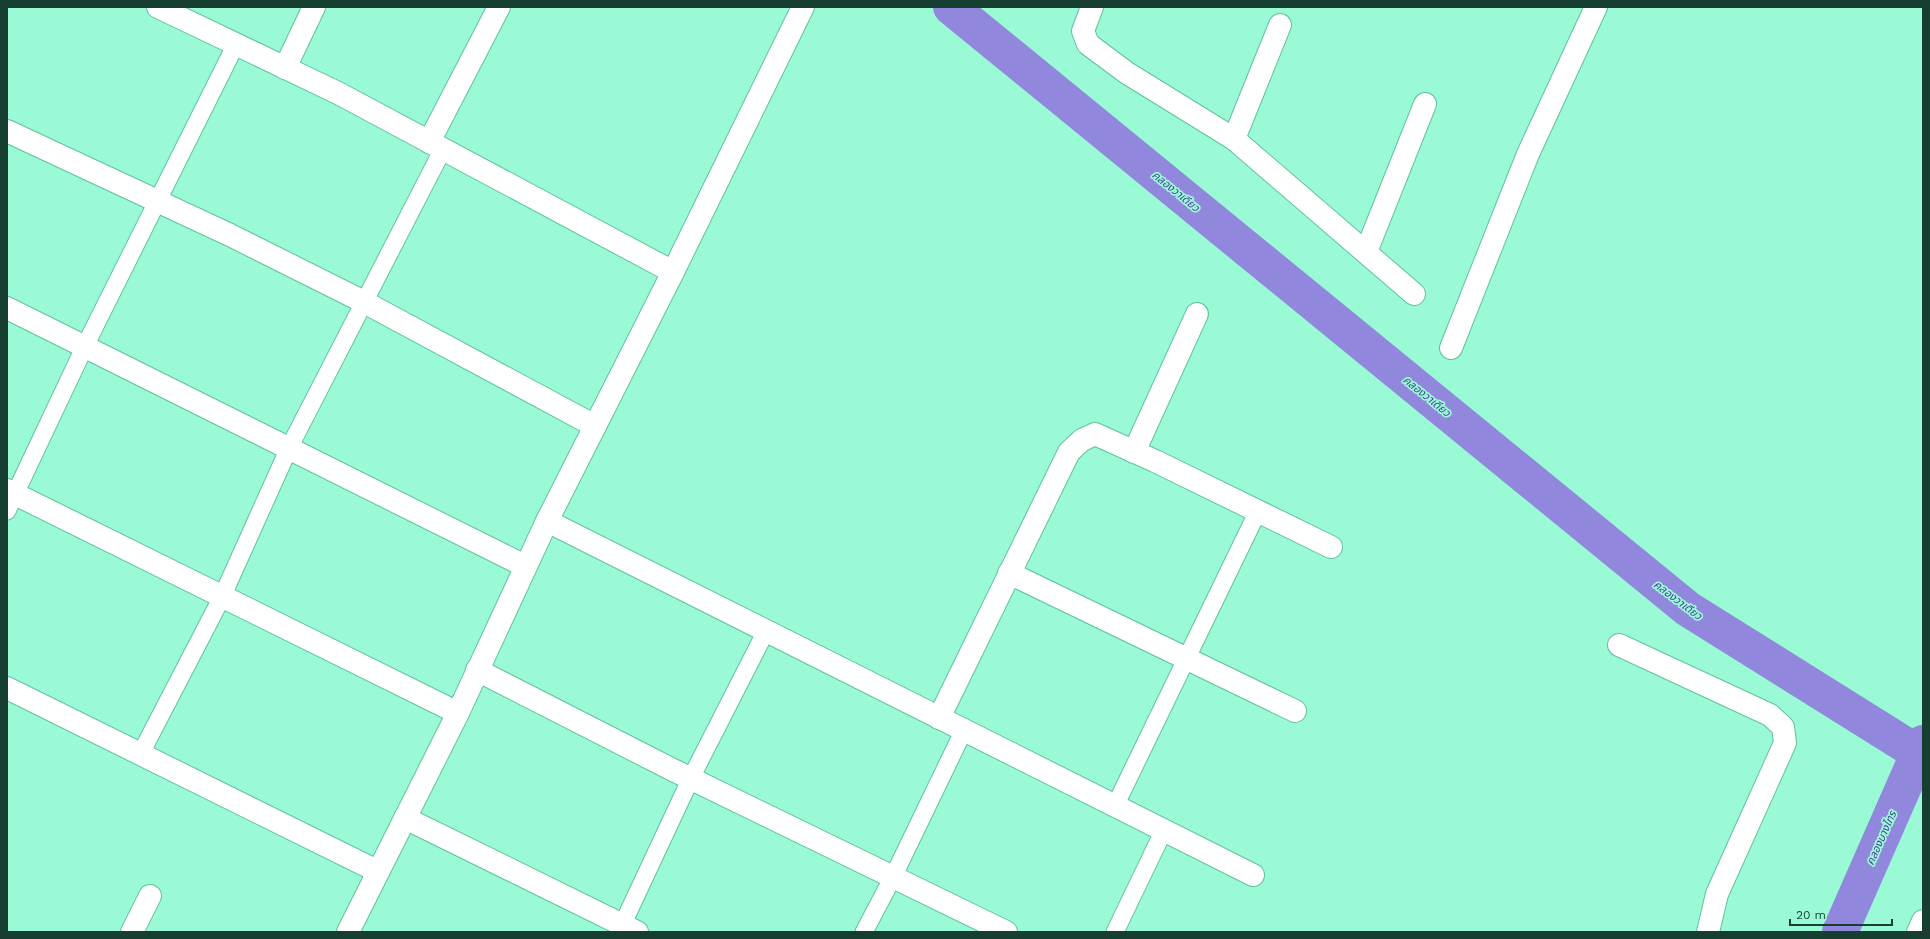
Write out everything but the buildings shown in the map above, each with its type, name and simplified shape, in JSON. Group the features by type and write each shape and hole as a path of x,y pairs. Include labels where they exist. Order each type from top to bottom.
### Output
{"street":[{"path":"158,7 338,93 673,272"},
{"path":"285,68 314,7"},
{"path":"436,145 499,7"},
{"path":"348,932 377,871 458,713 525,566 673,272 802,7"},
{"path":"1092,7 1084,31 1088,44 1127,73 1234,139 1414,294"},
{"path":"1451,348 1528,154 1596,7"},
{"path":"1234,139 1280,25"},
{"path":"1366,252 1425,104"},
{"path":"7,131 159,202 364,302 595,426"},
{"path":"7,308 525,566"},
{"path":"1134,452 1197,314"},
{"path":"939,718 1068,452 1082,440 1095,434 1331,547"},
{"path":"10,498 69,519 222,597 458,713"},
{"path":"547,522 1253,875"},
{"path":"1009,573 1295,711"},
{"path":"1619,645 1770,715 1783,726 1785,743 1717,894 1708,932"},
{"path":"477,670 691,778 1006,932"},
{"path":"7,688 140,756 377,871"},
{"path":"405,818 626,930"},
{"path":"132,932 150,896"},
{"path":"1918,932 1923,921"}],"lane":[{"path":"10,498 85,346 159,202 236,44"},
{"path":"140,756 222,597 289,448 364,302 436,145"},
{"path":"1115,806 1258,511"},
{"path":"626,930 691,778 766,631"},
{"path":"864,932 893,877 964,730"},
{"path":"1115,932 1164,830"}],"waterway":[{"name":"คลองวาเดียว","path":"951,7 1688,609 1923,756"},
{"name":"คลองบางไทร","path":"1840,932 1923,743"}]}
